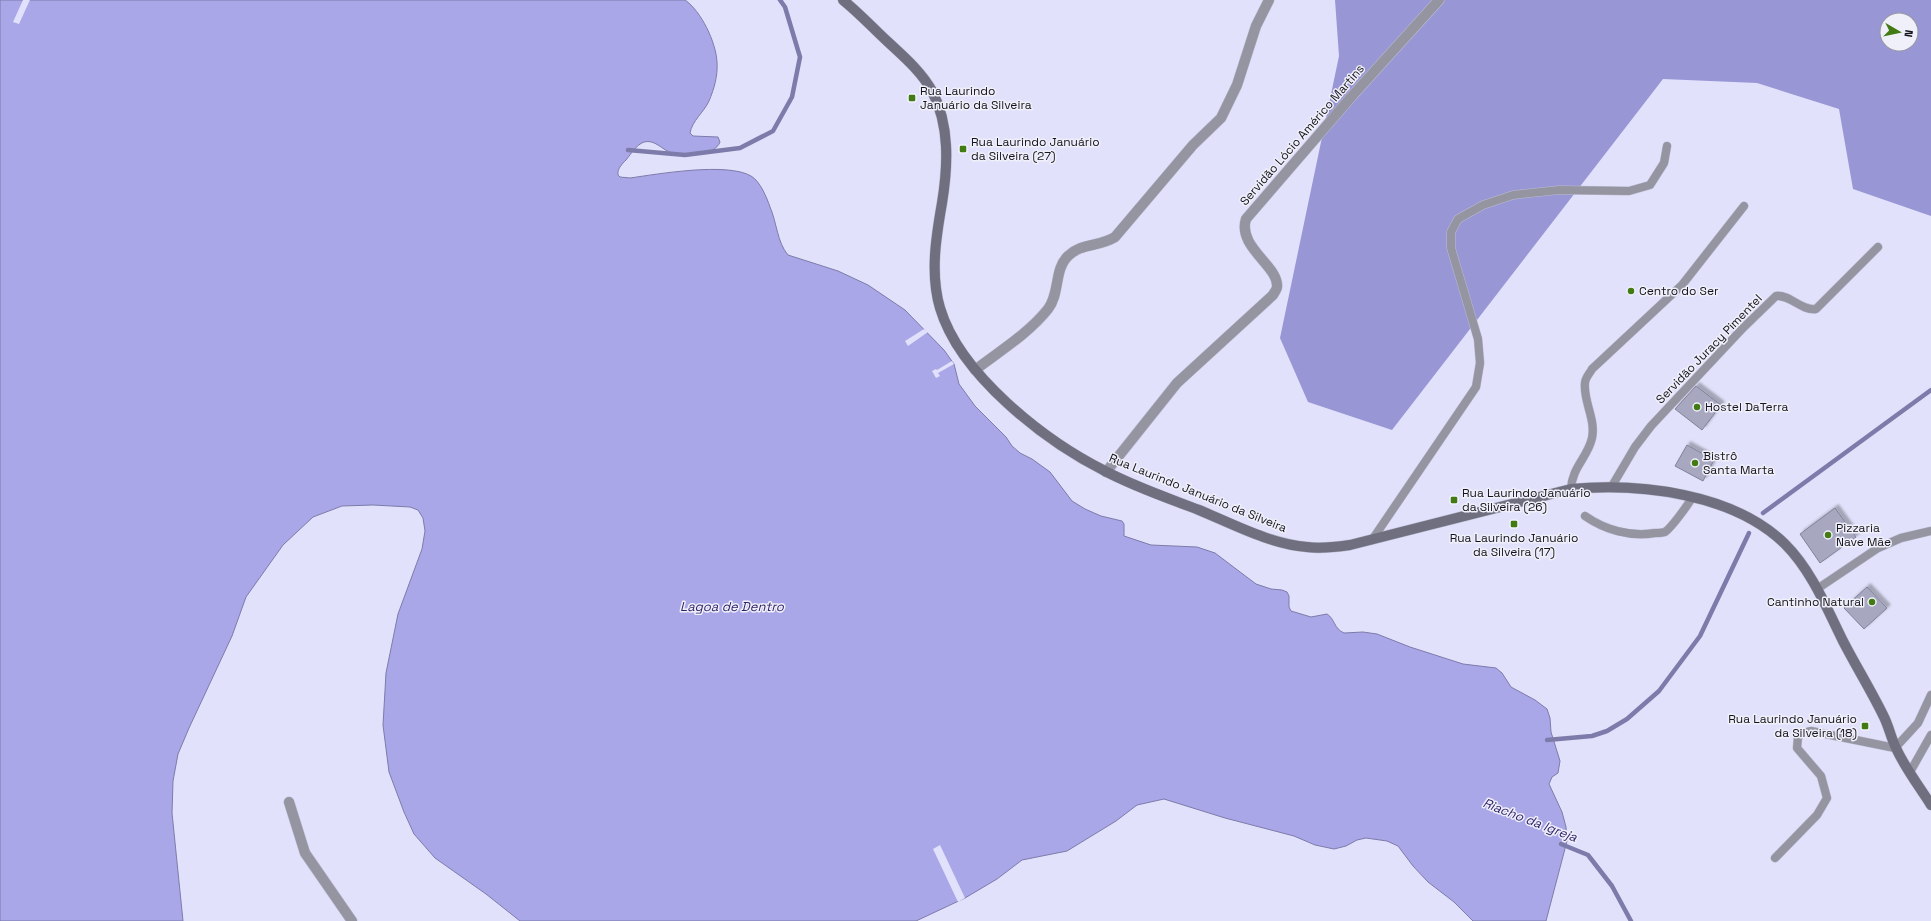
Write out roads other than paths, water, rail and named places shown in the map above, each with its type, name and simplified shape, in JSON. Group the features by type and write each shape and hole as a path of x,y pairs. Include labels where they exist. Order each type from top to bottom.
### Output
{"main road":[{"name":"Rua Laurindo Januário da Silveira","path":"844,0 920,74 932,91 939,109 944,130 946,171 935,252 936,292 940,309 947,326 957,345 976,370 1022,416 1045,435 1076,456 1106,472 1227,521 1284,542 1306,548 1326,548 1350,545 1571,489 1612,486 1657,491 1692,498 1739,513 1763,527 1785,545 1802,566 1817,589 1884,718 1896,748 1931,805"}],"street":[{"path":"976,370 1014,341 1048,309 1055,294 1061,266 1067,256 1084,246 1096,245 1115,237 1193,145 1221,118 1237,85 1256,26 1270,0"},
{"name":"Servidão Lócio Américo Martins","path":"1106,472 1177,383 1273,295 1277,287 1276,278 1246,238 1244,227 1246,219 1357,90 1440,0"},
{"path":"289,802 306,853 352,921"}],"lane":[{"path":"1372,540 1476,387 1480,363 1478,339 1450,248 1451,232 1458,220 1483,205 1512,196 1559,190 1629,191 1650,184 1664,163 1666,146"},
{"path":"1571,489 1571,478 1574,470 1592,439 1592,426 1584,381 1592,370 1682,285 1744,206"},
{"name":"Servidão Juracy Pimentel","path":"1612,486 1635,447 1651,426 1742,329 1776,296 1783,296 1809,309 1816,309 1878,247"},
{"path":"1585,516 1595,523 1613,531 1643,535 1664,532 1683,512 1692,498"},
{"path":"1817,589 1878,548 1901,538 1931,531"},
{"path":"1775,858 1817,815 1827,798 1822,776 1797,748 1798,737 1803,733 1811,731 1896,748 1918,723 1931,694"},
{"path":"1910,772 1931,735"}],"water":[{"name":"Lagoa de Dentro","path":"0,0 685,0 697,12 707,28 714,45 717,62 716,77 711,96 707,105 693,124 690,133 693,136 718,137 720,142 717,147 706,153 684,155 668,152 652,142 644,142 636,147 621,165 618,175 620,177 630,178 710,169 740,172 754,178 765,195 779,238 788,255 838,271 868,285 905,310 944,350 954,364 959,384 975,406 1006,437 1012,446 1020,453 1032,459 1050,472 1072,501 1101,516 1122,521 1124,524 1124,536 1151,545 1197,547 1215,553 1256,584 1287,592 1291,611 1311,617 1327,614 1330,616 1338,629 1344,633 1363,632 1377,634 1410,647 1463,664 1496,668 1502,673 1511,687 1535,700 1547,709 1550,718 1551,732 1560,761 1558,773 1552,777 1549,784 1562,812 1566,827 1567,841 1546,921 1473,921 1454,902 1428,882 1413,866 1398,846 1387,841 1366,838 1334,849 1315,845 1294,836 1225,818 1164,799 1137,805 1116,821 1067,851 1022,860 997,879 965,898 916,921 520,921 486,894 435,858 414,834 389,772 383,725 386,673 398,614 422,549 425,531 423,518 418,510 410,507 373,505 342,506 313,517 283,545 246,597 232,636 178,754 173,781 172,813 183,921 0,921"}],"waterway":[{"path":"628,150 685,155 740,148 773,131 792,97 800,57 785,7 780,0"},
{"path":"1763,513 1931,390"},
{"path":"1547,740 1592,736 1607,731 1627,719 1659,691 1700,636 1749,533"},
{"name":"Riacho da Igreja","path":"1561,844 1588,855 1612,886 1631,921"}],"place":[{"name":"Rua Laurindo Januário da Silveira","path":"912,98"},
{"name":"Rua Laurindo Januário da Silveira (27)","path":"963,149"},
{"name":"Centro do Ser","path":"1631,291"},
{"name":"Hostel DaTerra","path":"1697,407"},
{"name":"Bistrô Santa Marta","path":"1695,463"},
{"name":"Rua Laurindo Januário da Silveira (26)","path":"1454,500"},
{"name":"Rua Laurindo Januário da Silveira (17)","path":"1514,524"},
{"name":"Pizzaria Nave Mãe","path":"1828,535"},
{"name":"Cantinho Natural","path":"1872,602"},
{"name":"Rua Laurindo Januário da Silveira (18)","path":"1865,726"}]}
